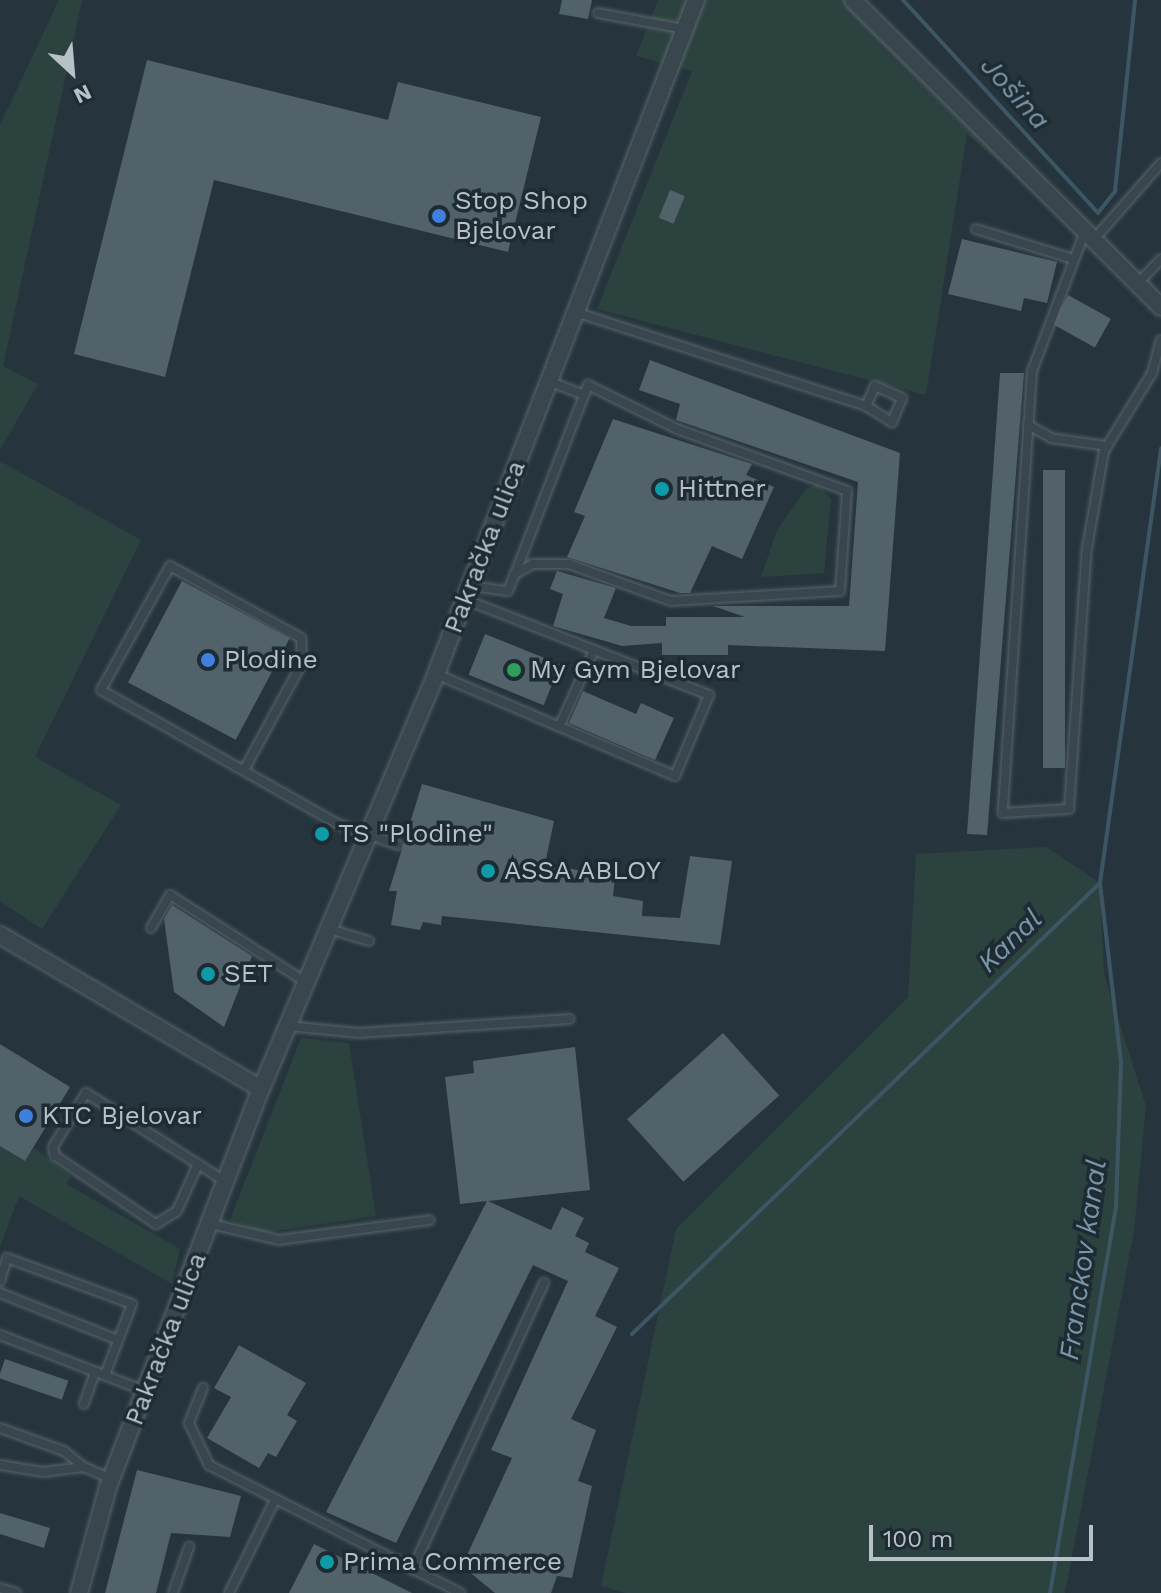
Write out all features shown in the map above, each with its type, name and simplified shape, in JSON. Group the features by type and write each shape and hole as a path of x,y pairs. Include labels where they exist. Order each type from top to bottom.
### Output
{"street":[{"name":"Pakračka ulica","path":"79,1593 111,1480 261,1089 363,836 436,674 696,0"},
{"path":"853,0 1092,231 1161,307"},
{"path":"0,935 261,1089"}],"lane":[{"path":"598,13 685,29"},
{"path":"1161,163 1092,231 1073,259 1032,371 1003,813 1069,809 1087,548 1107,446 1152,373 1161,340"},
{"path":"976,229 1073,259"},
{"path":"1139,282 1161,259"},
{"path":"574,312 866,406 892,422 902,398 875,386 866,406"},
{"path":"547,381 584,395"},
{"path":"468,593 508,591 588,385 677,429 847,491 840,591 671,601 569,564 533,564 515,574"},
{"path":"1028,425 1051,438 1107,446"},
{"path":"244,770 302,663 301,638 170,566 101,690 244,770 363,836 398,845"},
{"path":"436,674 561,723 675,776 709,695 594,650 468,593"},
{"path":"561,723 594,650"},
{"path":"151,928 170,895 304,981"},
{"path":"325,928 369,941"},
{"path":"286,1026 359,1033 570,1019"},
{"path":"198,1164 177,1211 156,1224 55,1156 53,1147 86,1093 198,1164 227,1183"},
{"path":"211,1224 279,1240 430,1220"},
{"path":"0,1281 7,1258 132,1304 105,1375"},
{"path":"412,1570 544,1283"},
{"path":"0,1293 118,1340"},
{"path":"0,1335 145,1392"},
{"path":"84,1404 95,1372"},
{"path":"203,1388 189,1423 196,1447 227,1479 460,1593"},
{"path":"0,1428 64,1451 84,1467 111,1480"},
{"path":"0,1465 43,1472 84,1467"},
{"path":"229,1593 274,1502"},
{"path":"173,1593 189,1547"},
{"path":"0,1588 16,1593"}],"green space":[{"path":"59,0 82,0 3,366 38,384 0,450 0,125"},
{"path":"658,0 853,0 1083,235 967,134 926,395 597,309 692,71 636,56"},
{"path":"0,461 141,540 35,757 121,805 42,929 0,901"},
{"path":"818,484 831,499 824,573 761,577 777,530 806,489"},
{"path":"1046,847 1100,883 1104,974 1146,1106 1134,1231 1065,1593 625,1593 601,1586 676,1229 908,997 916,854"},
{"path":"301,1038 349,1043 376,1216 263,1233 230,1220"},
{"path":"0,1146 24,1161 34,1148 71,1176 66,1184 180,1249 172,1284 19,1196 0,1247"}],"building":[{"path":"562,0 592,0 588,19 559,14"},
{"name":"Stop Shop Bjelovar","path":"147,60 388,120 398,82 541,117 508,252 214,180 165,377 74,354"},
{"path":"670,190 685,196 674,224 659,218"},
{"path":"962,239 1057,262 1047,303 1024,298 1021,311 948,294"},
{"path":"1068,295 1111,319 1095,348 1052,324"},
{"path":"650,360 900,453 885,651 728,645 728,655 662,655 662,643 622,646 553,626 563,594 550,589 557,571 616,588 604,618 631,626 666,626 666,617 745,617 713,606 849,606 858,482 676,420 680,404 639,390"},
{"path":"1000,373 1024,373 987,835 967,834"},
{"name":"Hittner","path":"613,419 752,464 746,475 774,487 742,559 712,546 690,593 680,593 567,557 585,516 574,512"},
{"path":"1043,470 1065,470 1065,768 1043,768"},
{"name":"Plodine","path":"182,581 290,638 236,740 128,683"},
{"name":"My Gym Bjelovar","path":"485,634 560,664 544,705 469,675"},
{"path":"583,691 636,714 641,703 674,718 655,760 569,723"},
{"name":"ASSA ABLOY","path":"422,784 554,821 545,864 615,877 613,896 643,901 642,916 680,918 690,856 732,861 720,945 442,916 441,925 423,922 420,930 391,925 397,891 389,891"},
{"name":"SET","path":"172,905 252,956 224,1027 174,992 164,919"},
{"path":"723,1033 779,1095 683,1182 627,1119"},
{"name":"KTC Bjelovar","path":"0,1044 70,1087 25,1161 0,1146"},
{"path":"575,1047 590,1190 488,1201 551,1230 562,1207 584,1218 575,1236 589,1243 585,1252 619,1268 595,1316 617,1327 571,1419 596,1430 578,1481 592,1486 572,1578 557,1576 551,1593 495,1593 462,1566 512,1458 491,1450 568,1281 533,1265 396,1543 326,1512 487,1201 460,1204 445,1077 474,1073 473,1061"},
{"path":"239,1345 306,1383 287,1415 297,1421 276,1457 268,1453 259,1468 207,1438 231,1397 214,1388"},
{"path":"5,1359 68,1381 62,1400 0,1378"},
{"path":"137,1470 241,1496 230,1537 171,1533 156,1593 105,1593"},
{"path":"0,1513 50,1528 44,1548 0,1534"},
{"name":"Prima Commerce","path":"314,1544 412,1593 289,1593"}],"waterway":[{"name":"Jošina","path":"903,0 1098,213 1115,191 1135,0"},
{"name":"Kanal","path":"632,1334 1100,883 1161,448"},
{"name":"Franckov kanal","path":"1050,1593 1116,1207 1121,1062 1100,883"}],"place":[{"name":"Stop Shop Bjelovar","path":"439,216"},
{"name":"Hittner","path":"662,489"},
{"name":"Plodine","path":"208,660"},
{"name":"My Gym Bjelovar","path":"514,670"},
{"name":"TS \"Plodine\"","path":"322,834"},
{"name":"ASSA ABLOY","path":"488,871"},
{"name":"SET","path":"208,974"},
{"name":"KTC Bjelovar","path":"26,1116"},
{"name":"Prima Commerce","path":"327,1562"}]}
